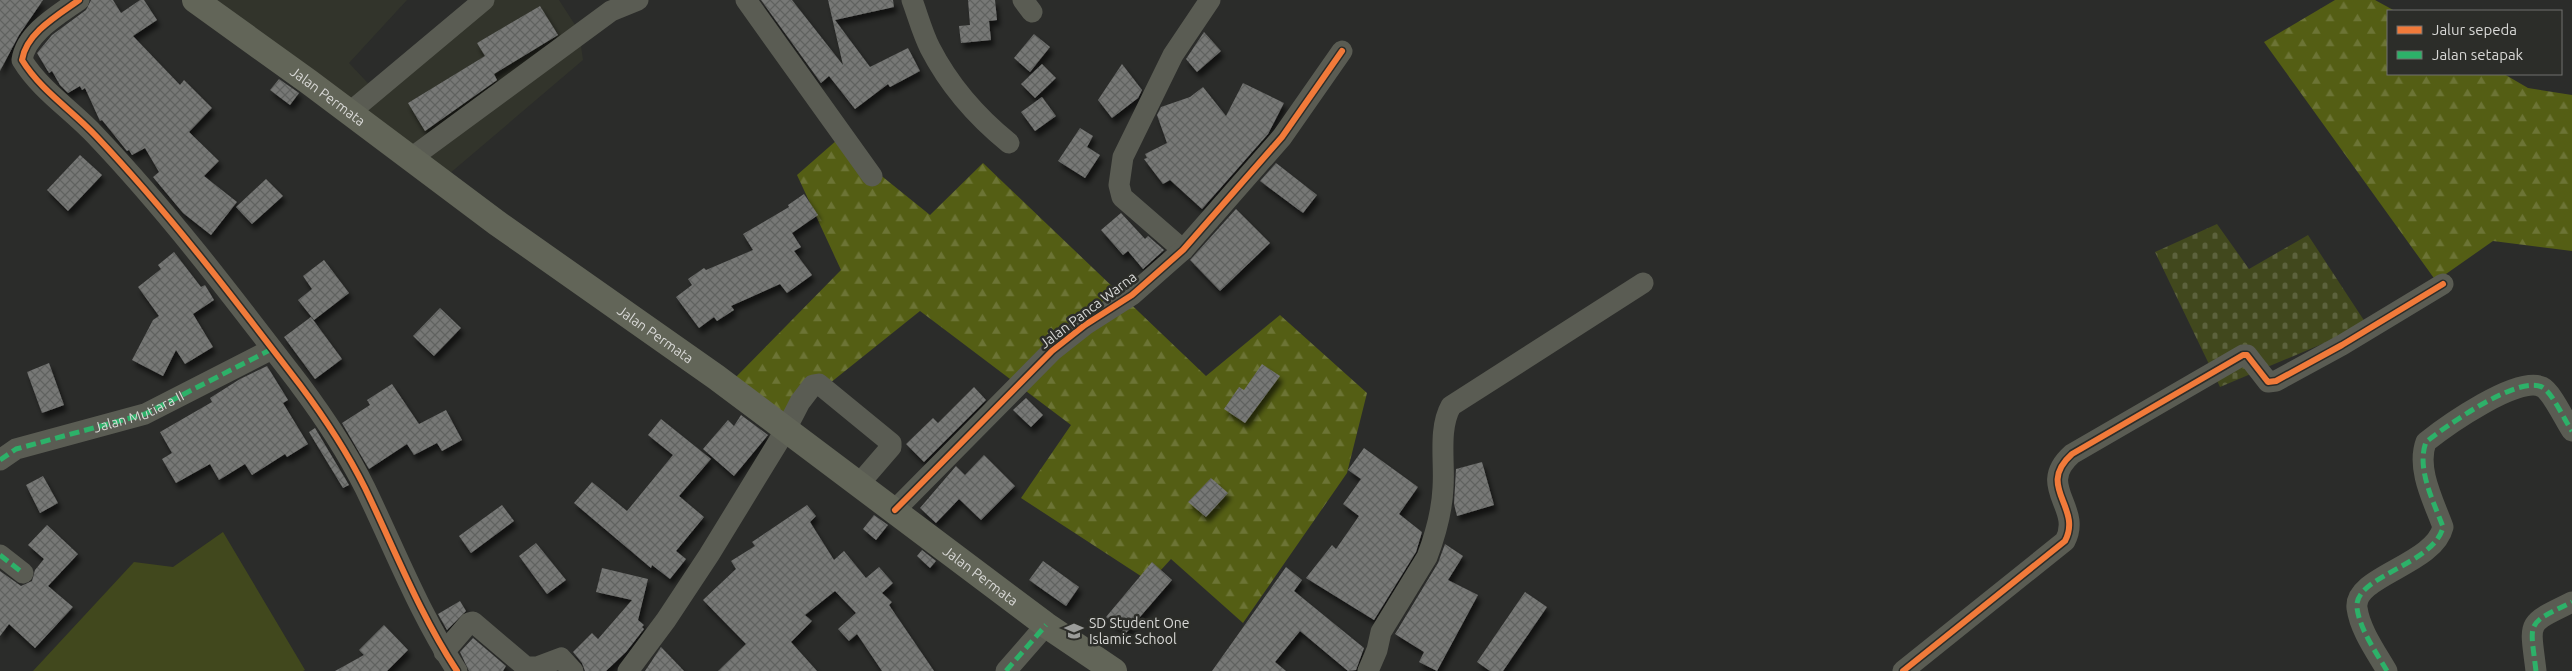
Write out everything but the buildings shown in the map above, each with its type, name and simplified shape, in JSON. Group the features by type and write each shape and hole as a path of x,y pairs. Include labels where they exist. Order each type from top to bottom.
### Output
{"main road":[{"name":"Jalan Permata","path":"195,0 521,240 716,377 785,431 895,510 1046,625 1114,671"}],"street":[{"path":"79,0 38,31 24,48 22,60 49,92 96,135 197,250 302,387 364,486 430,629 457,671"},
{"path":"349,113 484,0"},
{"path":"410,158 611,12 638,0"},
{"path":"746,0 872,176"},
{"path":"912,0 930,48 944,69 978,117 1009,143"},
{"path":"1182,250 1122,196 1119,185 1123,156 1173,55 1210,0"},
{"name":"Jalan Panca Warna","path":"895,510 1052,351 1085,325 1132,295 1182,250 1282,137 1342,51"},
{"path":"1368,671 1378,650 1381,632 1427,557 1431,545 1443,490 1445,420 1451,406 1643,283"},
{"path":"1903,671 2065,541 2070,532 2070,522 2056,480 2063,462 2072,454 2243,355 2247,355 2268,382 2276,381 2444,284"},
{"name":"Jalan Mutiara II","path":"0,460 16,449 145,414 272,349"},
{"path":"628,671 666,620 709,555 785,431 800,402 813,385 819,384 888,438 891,443 891,447 859,484"},
{"path":"2387,671 2363,627 2356,606 2362,592 2378,579 2432,548 2440,537 2443,528 2424,467 2422,452 2426,442 2496,397 2532,384 2547,390 2572,432"},
{"path":"0,555 23,573"},
{"path":"2536,671 2531,631 2535,622 2572,602"},
{"path":"444,652 469,623 473,622 526,667 537,667 561,658 573,671"},
{"path":"1006,671 1046,625"}],"shaded area":[{"path":"190,0 407,0 349,63 380,96 492,0 559,0 579,31 583,60 442,180"}],"green space":[{"path":"2335,0 2375,0 2393,10 2387,10 2387,75 2506,75 2528,88 2572,95 2572,251 2493,241 2436,281 2264,42"},
{"path":"837,140 930,215 983,163 1206,376 1280,315 1367,393 1347,473 1243,623 1171,559 1150,582 1021,498 1071,425 920,311 785,419 732,381 841,270 797,175"},
{"path":"2217,224 2249,269 2308,235 2367,325 2220,387 2155,252"},
{"path":"223,532 305,670 33,671 134,562 173,567"}],"marked path":[{"path":"0,460 16,449 145,414 272,349"},
{"path":"2387,671 2365,633 2357,608 2359,597 2367,587 2425,551 2437,540 2443,527 2427,485 2423,463 2423,452 2426,442 2465,414 2483,404 2517,388 2531,385 2542,387 2546,390 2572,431"},
{"path":"0,555 23,573"},
{"path":"2536,671 2532,642 2534,626 2538,620 2572,602"},
{"path":"1006,671 1046,625"}],"cycle path":[{"path":"79,0 53,18 36,33 25,50 22,60 47,91 96,136 150,196 226,289 309,397 351,461 419,604 457,671"},
{"path":"895,510 1052,351 1085,325 1132,295 1183,250 1282,137 1342,51"},
{"path":"1903,671 2065,541 2069,529 2068,518 2058,487 2058,477 2062,466 2072,454 2243,355 2247,355 2268,382 2276,381 2342,345 2443,284"}],"place":[{"name":"SD Student One Islamic School","path":"1074,631"}]}
